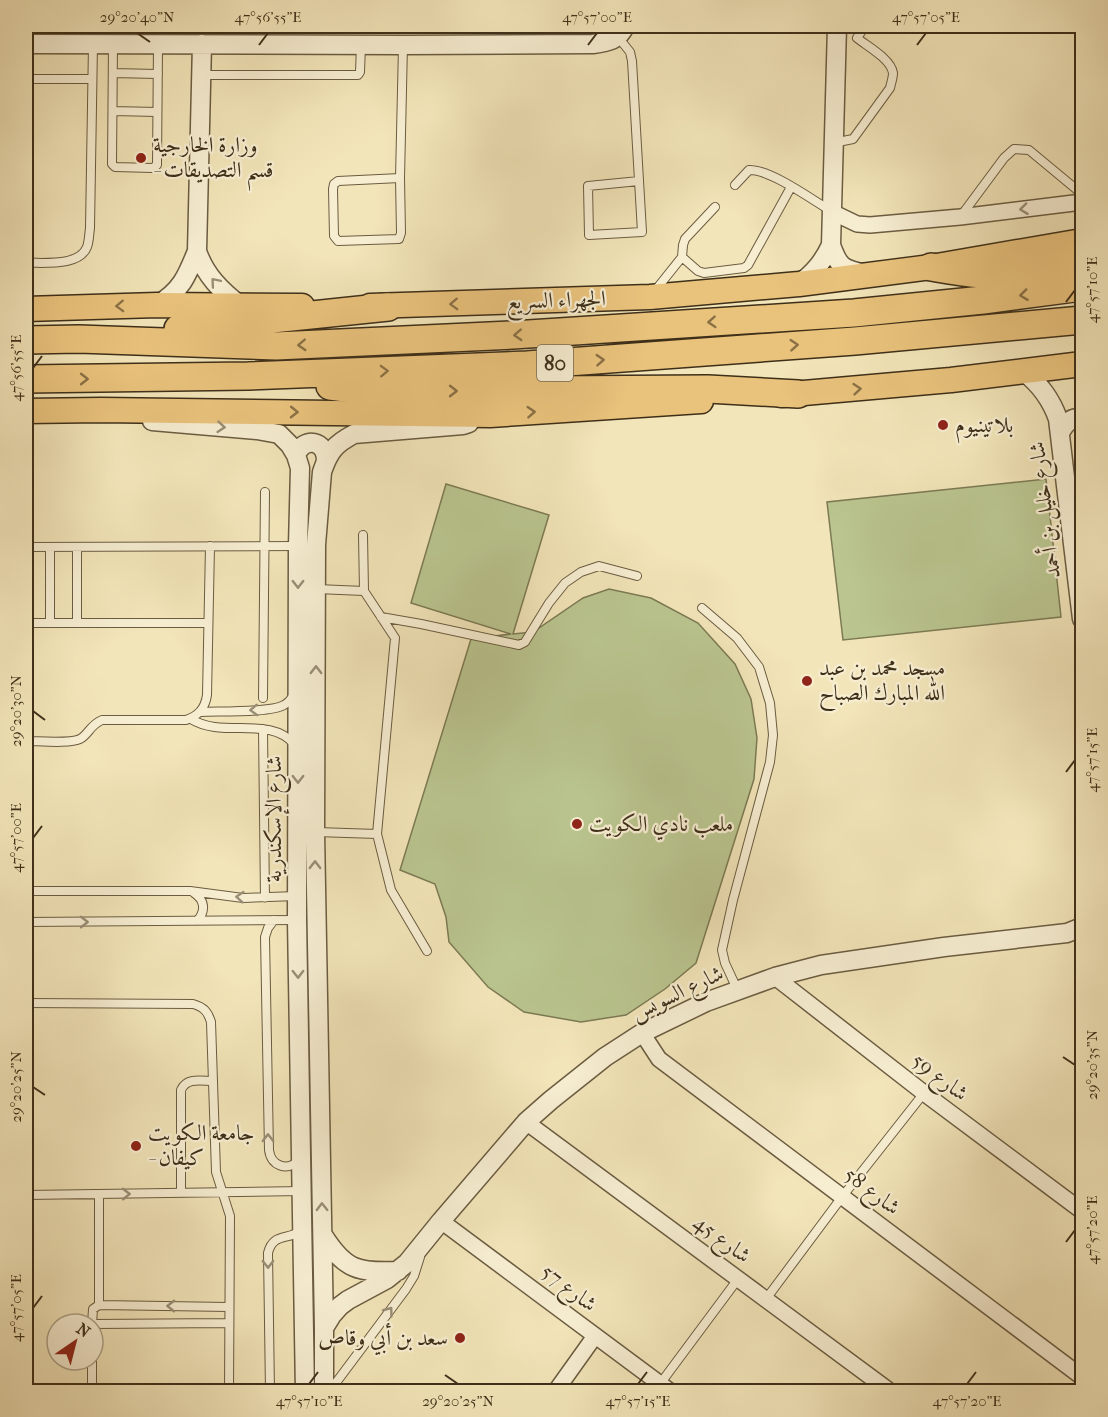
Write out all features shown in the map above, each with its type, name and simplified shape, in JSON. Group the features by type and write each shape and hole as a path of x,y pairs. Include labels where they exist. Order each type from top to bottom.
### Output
{"highway":[{"path":"931,267 960,272 1011,274 1083,263"},
{"name":"الجهراء السريع","path":"26,340 79,339 276,346 513,335 854,313 1083,287"},
{"path":"79,339 388,307"},
{"name":"80","path":"26,379 248,376 527,365 855,341 1083,320"},
{"path":"248,376 370,391 708,389 798,394"}],"main road":[{"name":"الجهراء السريع","path":"32,305 388,307 650,297 871,276 1083,241"},
{"path":"26,411 490,414 798,394 951,380 1083,364"}],"street":[{"path":"26,44 593,44 608,42 621,31"},
{"path":"837,31 831,245 839,264 847,271 871,276"},
{"path":"202,44 197,251 200,262 214,282 241,306"},
{"path":"832,212 857,224 870,225 1083,202"},
{"path":"799,284 818,267 831,245"},
{"path":"157,305 182,284 197,251"},
{"name":"شارع خليل بن أحمد","path":"1024,372 1049,397 1058,419 1083,619"},
{"path":"100,410 146,420 279,434 296,454 304,444 313,442 322,447 326,461"},
{"name":"شارع الإسكندرية","path":"304,1388 303,1191 297,920 307,896 315,832 316,545 322,472 338,442 354,434 463,425 490,414"},
{"path":"1060,431 1070,420 1077,417 1083,418"},
{"name":"شارع الإسكندرية","path":"296,454 300,468 298,749 307,896 316,919 324,1392"},
{"path":"297,920 316,919"},
{"name":"شارع السويس","path":"324,1328 340,1306 387,1279 407,1263 526,1122 605,1057 642,1033 706,1002 775,977 821,965 944,946 1077,932"},
{"name":"شارع 59","path":"775,977 924,1093 1082,1209"},
{"name":"شارع 58","path":"642,1033 659,1059 1083,1377"},
{"name":"شارع 45","path":"526,1122 891,1392"},
{"name":"شارع 57","path":"441,1221 666,1388"},
{"path":"323,1235 332,1250 351,1266 361,1270 379,1272 398,1271"},
{"path":"555,1392 595,1335"}],"lane":[{"path":"857,38 865,26"},
{"path":"1072,26 1083,32"},
{"path":"621,31 632,61 642,232 589,235 588,186 639,181"},
{"path":"833,143 853,139 890,88 893,73 885,60 857,38 837,31"},
{"path":"26,262 71,261 83,254 87,247 90,228 93,44"},
{"path":"113,45 112,164 115,167 153,168 157,165 158,44"},
{"path":"201,75 358,75 361,45"},
{"path":"400,178 334,184 334,236 338,241 399,238 401,233 403,45"},
{"path":"113,73 158,74"},
{"path":"26,79 92,79"},
{"path":"113,111 157,112"},
{"path":"960,217 1004,158 1014,149 1029,150 1083,194"},
{"path":"735,185 748,170 756,170 791,187 832,212"},
{"path":"682,257 698,271 704,273 744,268 748,265 791,187"},
{"path":"650,297 682,257 685,239 715,207"},
{"path":"264,698 265,492"},
{"path":"363,535 364,591 395,638 377,834 391,890 427,951"},
{"path":"26,547 316,545"},
{"path":"26,741 74,741 84,735 96,722 102,720 180,721 191,719 201,712 207,696 210,546"},
{"path":"50,547 50,623"},
{"path":"77,547 77,623"},
{"path":"381,617 519,645 525,642 549,603 565,583 581,572 599,567 637,576"},
{"path":"317,589 364,591"},
{"path":"702,608 737,638 759,667 770,704 773,735 770,762 722,950 724,963 738,990"},
{"path":"26,623 208,623"},
{"path":"201,712 277,708 285,705 298,688"},
{"path":"191,719 215,728 273,730 283,734 298,749"},
{"path":"263,729 265,898"},
{"path":"315,832 377,834"},
{"path":"26,891 190,891 243,898 307,896"},
{"path":"190,891 201,898 203,904 204,910 197,921"},
{"path":"274,920 265,937 268,1150 273,1162 279,1166 287,1167 302,1157"},
{"path":"26,922 297,920"},
{"path":"26,1003 193,1004 200,1006 208,1014 212,1022 216,1172 230,1216 229,1392"},
{"path":"181,1193 181,1090 187,1082 213,1081"},
{"path":"766,1299 924,1093"},
{"path":"26,1195 303,1191"},
{"path":"99,1194 99,1305"},
{"path":"270,1392 269,1246 279,1238 298,1234 303,1226"},
{"path":"329,1392 406,1289 414,1275 424,1243"},
{"path":"666,1388 738,1278"},
{"path":"93,1312 93,1309 99,1305 229,1307"},
{"path":"105,1324 229,1323"},
{"path":"92,1372 92,1392"}],"green space":[{"path":"1046,479 1061,617 843,640 827,502"},
{"name":"ملعب نادي الكويت","path":"446,484 549,515 513,634 533,632 583,598 609,589 651,598 698,623 735,664 751,699 757,738 754,779 696,963 665,989 626,1015 581,1022 524,1012 488,987 449,942 446,917 435,884 400,870 471,639 511,634 411,603"}],"place":[{"name":"وزارة الخارجية - قسم التصديقات","path":"141,158"},
{"name":"بلاتينيوم","path":"943,425"},
{"name":"مسجد محمد بن عبد الله المبارك الصباح","path":"807,681"},
{"name":"ملعب نادي الكويت","path":"577,824"},
{"name":"جامعة الكويت - كيفان","path":"136,1146"},
{"name":"سعد بن أبي وقاص","path":"460,1338"}]}
